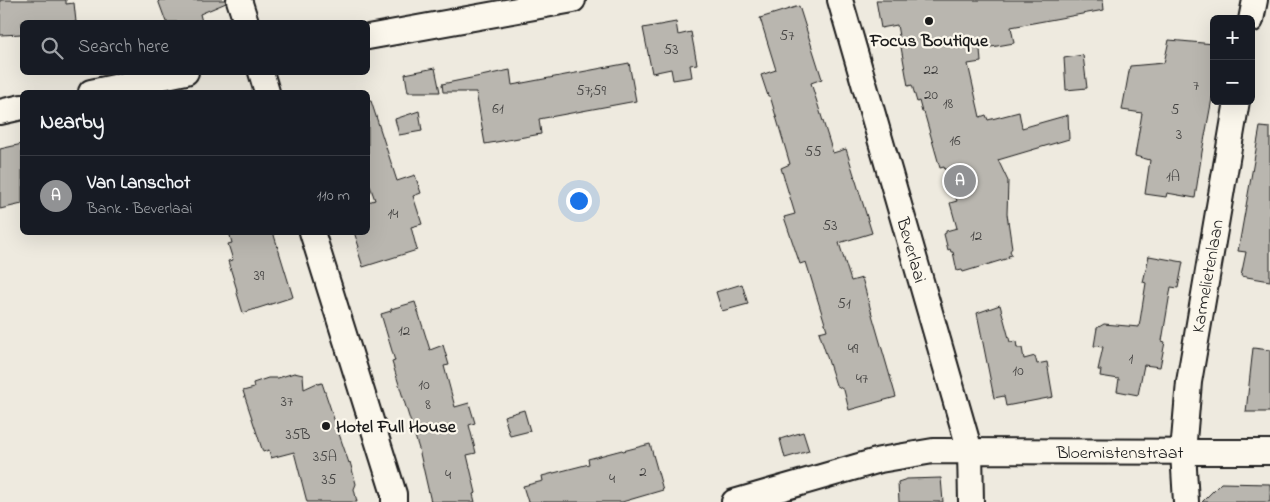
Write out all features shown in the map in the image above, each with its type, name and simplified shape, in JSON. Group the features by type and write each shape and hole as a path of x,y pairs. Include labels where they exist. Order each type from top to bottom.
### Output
{"street":[{"path":"239,0 245,20"},
{"path":"370,37 573,0"},
{"name":"Beverlaai","path":"840,0 970,450 971,502"},
{"path":"1252,15 1255,0"},
{"path":"101,90 172,75"},
{"path":"262,75 266,90"},
{"name":"Karmelietenlaan","path":"1186,502 1183,452 1189,382 1236,105"},
{"path":"0,112 20,107"},
{"path":"313,235 394,494 394,502"},
{"name":"Bloemistenstraat","path":"734,502 880,460 933,451 1270,452"}],"building":[{"path":"0,0 66,0 66,4 74,3 76,20 20,20 20,34 0,35"},
{"path":"158,0 226,0 226,3 200,14 202,20 165,20"},
{"path":"876,0 1103,0 1104,10 1011,27 1014,43 980,49 981,62 968,64 980,117 986,115 988,120 1019,112 1022,128 1068,115 1069,139 998,160 1008,181 1007,214 1012,248 1010,251 1012,255 1008,256 1009,258 963,272 962,270 957,271 953,252 950,249 948,250 944,234 946,231 957,228 950,203 957,201 944,167 940,168 924,112 922,112 919,101 917,102 912,85 908,86 897,25 881,28"},
{"path":"799,6 822,79 811,83 833,153 846,149 872,233 839,243 851,281 862,278 896,397 849,410 844,390 836,385 819,332 827,330 806,262 800,264 784,217 795,214 781,168 790,164 770,96 768,96 761,75 776,70 760,18"},
{"path":"676,22 678,35 691,32 697,64 690,65 692,77 673,80 671,69 652,73 643,28"},
{"path":"1169,40 1210,44 1211,105 1195,198 1167,193 1166,197 1145,194 1150,160 1135,156 1142,113 1122,110 1130,66 1164,63"},
{"path":"1083,55 1087,88 1066,90 1064,58"},
{"path":"629,63 636,101 539,119 541,134 485,144 476,92 443,92 442,84 510,70 512,85"},
{"path":"435,68 440,92 408,92 405,74"},
{"path":"370,101 397,181 415,175 421,193 413,196 422,224 411,227 417,250 363,267 355,235 370,235 370,201 375,200 370,186"},
{"path":"419,111 422,131 399,135 395,119"},
{"path":"1260,127 1270,128 1270,281 1241,276 1246,252 1238,251"},
{"path":"20,144 20,204 0,209 0,149"},
{"path":"230,235 274,235 293,297 243,313 228,261 233,260 228,244 232,243"},
{"path":"1149,256 1183,262 1178,288 1171,287 1162,341 1165,342 1160,367 1144,365 1138,395 1117,391 1119,379 1100,376 1101,370 1098,370 1103,347 1094,346 1097,328 1104,324 1139,327 1146,283 1143,282"},
{"path":"742,284 748,304 722,311 716,292"},
{"path":"415,302 430,350 443,345 449,365 444,366 455,407 469,403 475,423 469,425 476,453 467,455 476,493 473,494 475,502 431,502 419,449 392,362 395,361 381,314"},
{"path":"1000,305 1010,342 1016,341 1017,348 1022,348 1024,359 1035,356 1037,364 1047,362 1053,397 1006,406 1004,396 994,398 977,313"},
{"path":"1253,348 1270,350 1270,412 1246,412"},
{"path":"294,373 303,375 304,389 317,383 322,383 350,462 356,484 354,489 357,502 307,502 294,452 271,458 269,450 263,452 243,391 254,388 253,383"},
{"path":"524,410 530,431 510,436 504,416"},
{"path":"803,432 809,451 785,458 780,439"},
{"path":"650,444 663,490 622,502 528,502 523,486 543,481 542,476 589,464 588,459"},
{"path":"941,478 943,502 899,502 898,482 907,479"},
{"path":"1221,483 1270,484 1270,502 1202,502"}],"place":[{"name":"Focus Boutique","path":"929,21"},
{"name":"Van Lanschot","path":"960,181"},
{"name":"Hotel Full House","path":"326,426"}]}
